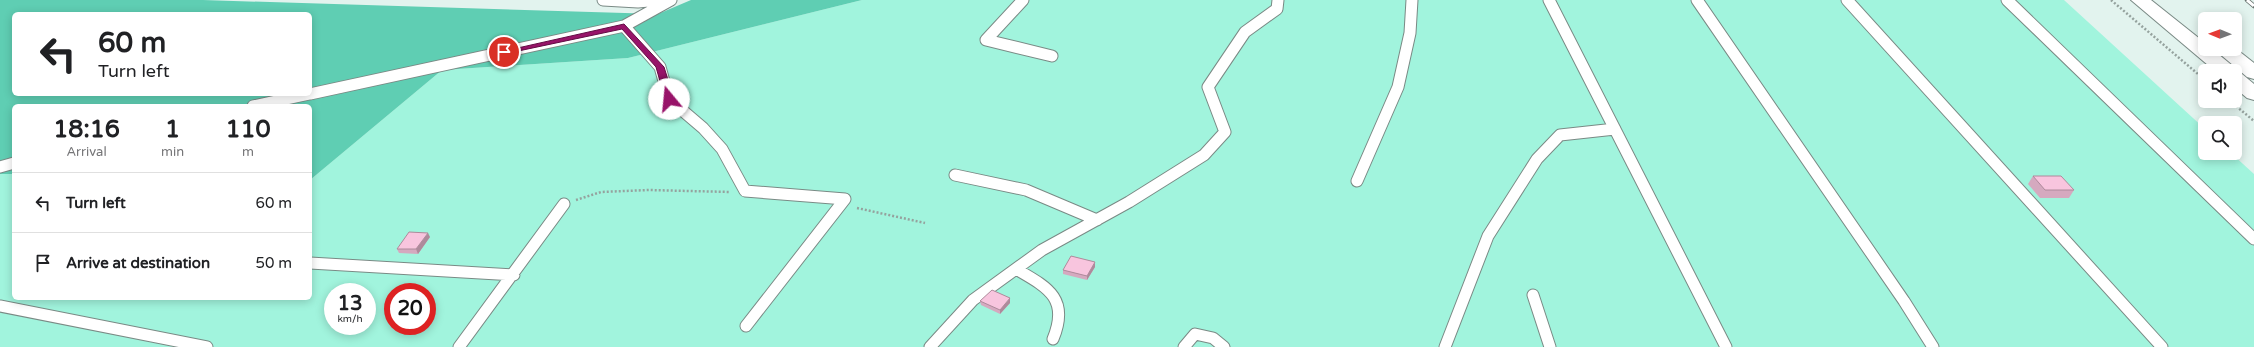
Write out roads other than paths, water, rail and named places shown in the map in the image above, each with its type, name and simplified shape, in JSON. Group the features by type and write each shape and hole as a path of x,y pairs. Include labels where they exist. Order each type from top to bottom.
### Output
{"main road":[{"path":"2140,0 2218,64"},
{"path":"2163,0 2198,28"},
{"path":"2233,56 2254,73"},
{"path":"2242,84 2254,94"}],"lane":[{"path":"603,0 638,2 659,0"},
{"path":"312,94 624,26 671,0"},
{"path":"1024,0 986,40 1052,56"},
{"path":"930,347 973,300 1042,250 1130,202 1204,156 1225,132 1208,87 1245,32 1277,9 1278,0"},
{"path":"1357,181 1398,87 1410,32 1412,0"},
{"path":"1549,0 1726,347"},
{"path":"1697,0 1904,301 1933,347"},
{"path":"1846,0 2162,347"},
{"path":"2007,0 2254,239"},
{"path":"624,26 660,67 669,99 703,128 722,149 745,191 845,199 746,326"},
{"path":"262,104 300,96"},
{"path":"1445,347 1488,236 1537,160 1560,135 1615,129"},
{"path":"0,167 12,164"},
{"path":"955,175 1026,190 1098,220"},
{"path":"459,347 514,275 564,204"},
{"path":"312,263 514,275"},
{"path":"1016,269 1049,288 1059,307 1057,331 1053,339"},
{"path":"1533,295 1550,347"},
{"path":"0,306 207,347"},
{"path":"1184,347 1196,334 1213,338 1224,347"}],"railway":[{"path":"2247,0 2254,6"}]}
